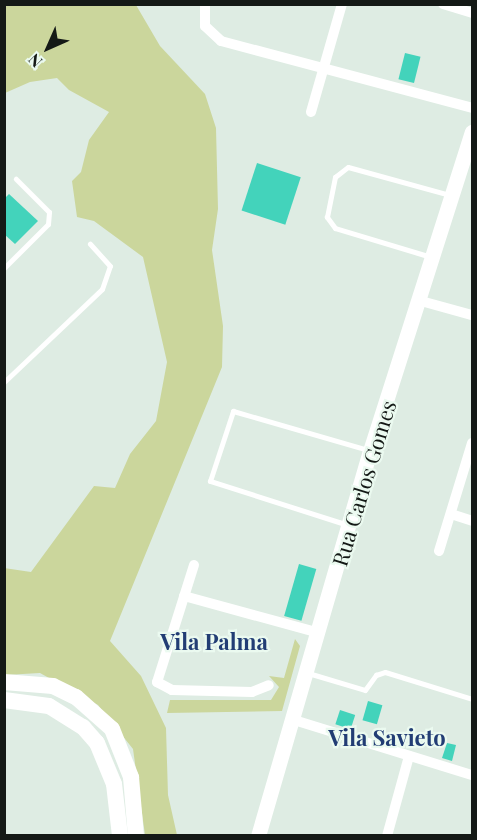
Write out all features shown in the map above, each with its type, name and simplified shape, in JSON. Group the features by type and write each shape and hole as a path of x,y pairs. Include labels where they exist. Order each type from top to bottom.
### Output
{"main road":[{"name":"Rua Carlos Gomes","path":"258,836 294,720 370,451 421,301 472,132"},
{"path":"4,682 53,686 76,697 112,729 131,777 136,836"},
{"path":"4,700 49,706 83,727 97,743 114,784 120,836"}],"street":[{"path":"205,4 204,26 221,41 322,70 472,108"},
{"path":"311,112 342,4"},
{"path":"443,4 472,13"},
{"path":"421,301 472,315"},
{"path":"440,551 472,443"},
{"path":"451,514 472,520"},
{"path":"194,565 156,677 159,685 172,690 252,692 270,685"},
{"path":"184,596 319,633"},
{"path":"294,720 472,775"},
{"path":"387,836 409,756"}],"lane":[{"path":"434,257 335,228 327,217 335,177 348,167 452,196"},
{"path":"4,268 48,224 49,212 16,179"},
{"path":"5,380 102,289 110,266 90,244"},
{"path":"350,525 210,481 233,411 370,451"},
{"path":"307,673 365,690 376,675 385,672 472,699"}],"green space":[{"path":"5,5 136,5 160,46 205,94 216,128 218,209 212,250 223,326 222,367 110,641 141,676 166,728 168,795 177,835 145,835 133,749 98,705 40,673 5,675 4,568 31,572 94,486 115,488 130,454 156,421 167,362 143,257 94,221 77,217 72,181 81,172 89,140 109,112 69,90 57,78 30,82 5,93"},
{"path":"295,639 300,646 282,711 167,713 170,700 271,700 279,687 269,676 284,678"}],"building":[{"path":"405,53 421,57 414,83 398,79"},
{"path":"257,163 301,177 285,225 242,211"},
{"path":"9,194 38,221 15,244 4,234 4,199"},
{"path":"299,564 316,569 301,621 284,616"},
{"path":"368,701 382,705 377,724 362,720"},
{"path":"340,710 355,715 351,729 335,724"},
{"path":"447,743 456,745 452,761 442,758"}],"district":[{"name":"Vila Palma","path":"214,642"},
{"name":"Vila Savieto","path":"387,738"}]}
